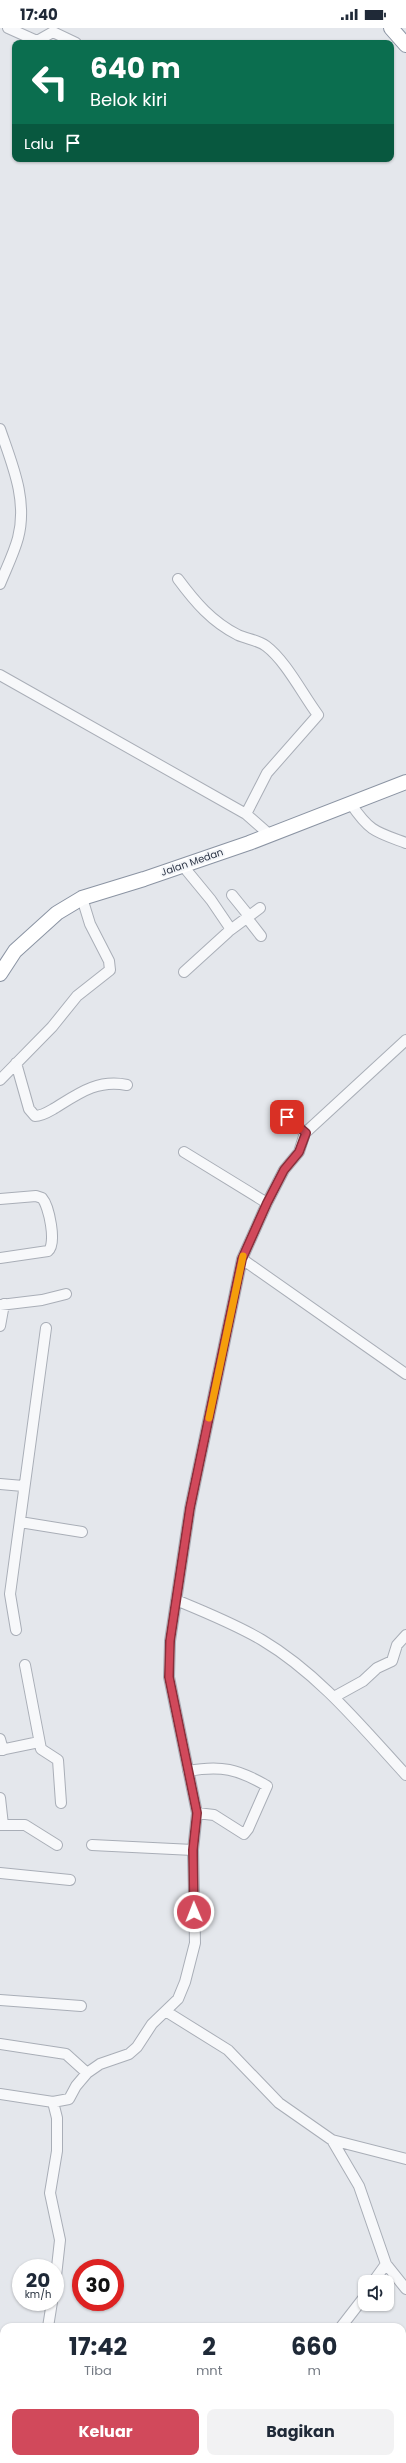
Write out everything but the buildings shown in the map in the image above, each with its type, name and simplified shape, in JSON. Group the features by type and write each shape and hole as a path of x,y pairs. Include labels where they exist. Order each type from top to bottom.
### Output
{"highway":[{"path":"391,28 406,45"},
{"name":"Jalan Medan","path":"0,974 15,951 57,913 82,898 183,866 270,835 406,782"}],"street":[{"path":"8,28 32,40"},
{"path":"41,40 53,32 70,40"},
{"path":"0,429 18,483 21,509 18,538 0,584"},
{"path":"178,579 202,611 238,635 267,646 284,666 318,715 267,773 246,814"},
{"path":"0,675 18,687 246,814 270,835"},
{"path":"351,804 368,827 385,836 406,843"},
{"path":"183,866 230,926 229,931"},
{"path":"232,895 261,936"},
{"path":"0,1080 52,1027 77,996 110,970 109,961 90,924 82,898"},
{"path":"184,972 229,931 260,908"},
{"path":"0,2094 53,2102 64,2102 71,2097 76,2086 87,2073 100,2064 133,2051 142,2042 152,2024 167,2012 182,1991 195,1943 193,1850 197,1813 169,1677 170,1641 190,1508 242,1259 267,1203 284,1170 299,1152 306,1133 406,1040"},
{"path":"16,1063 29,1109 35,1116 45,1114 97,1084 116,1082 127,1085"},
{"path":"278,1109 306,1133"},
{"path":"184,1152 267,1203"},
{"path":"0,1199 36,1196 42,1198 47,1206 53,1241 48,1251 0,1258"},
{"path":"242,1259 406,1374"},
{"path":"0,1326 2,1304 42,1300 66,1294"},
{"path":"16,1630 10,1594 46,1328"},
{"path":"0,1484 24,1486"},
{"path":"20,1522 82,1532"},
{"path":"176,1600 262,1640 312,1676 334,1697 406,1776"},
{"path":"334,1697 363,1681 377,1668 392,1661 397,1645 406,1635"},
{"path":"25,1665 42,1751 55,1756 58,1760 61,1803"},
{"path":"0,1739 1,1750 39,1742"},
{"path":"188,1771 210,1767 236,1770 267,1786 248,1829 244,1834 214,1815 197,1813"},
{"path":"0,1798 1,1825 25,1825 57,1845"},
{"path":"92,1845 193,1850"},
{"path":"0,1873 70,1880"},
{"path":"0,2000 81,2006"},
{"path":"167,2012 228,2050 279,2103 332,2140 406,2159"},
{"path":"0,2044 66,2054 87,2073"},
{"path":"53,2102 57,2118 58,2151 50,2193 60,2240 58,2259"},
{"path":"332,2140 356,2181 386,2264 406,2289"},
{"path":"378,2275 386,2264"},
{"path":"344,2323 358,2305"},
{"path":"49,2323 51,2311"}],"slow traffic":[{"path":"209,1418 221,1354 243,1256"}],"route":[{"path":"194,1912 193,1850 197,1813 169,1677 170,1641 190,1508 242,1259 267,1203 284,1170 299,1152 306,1133 287,1117"}]}
